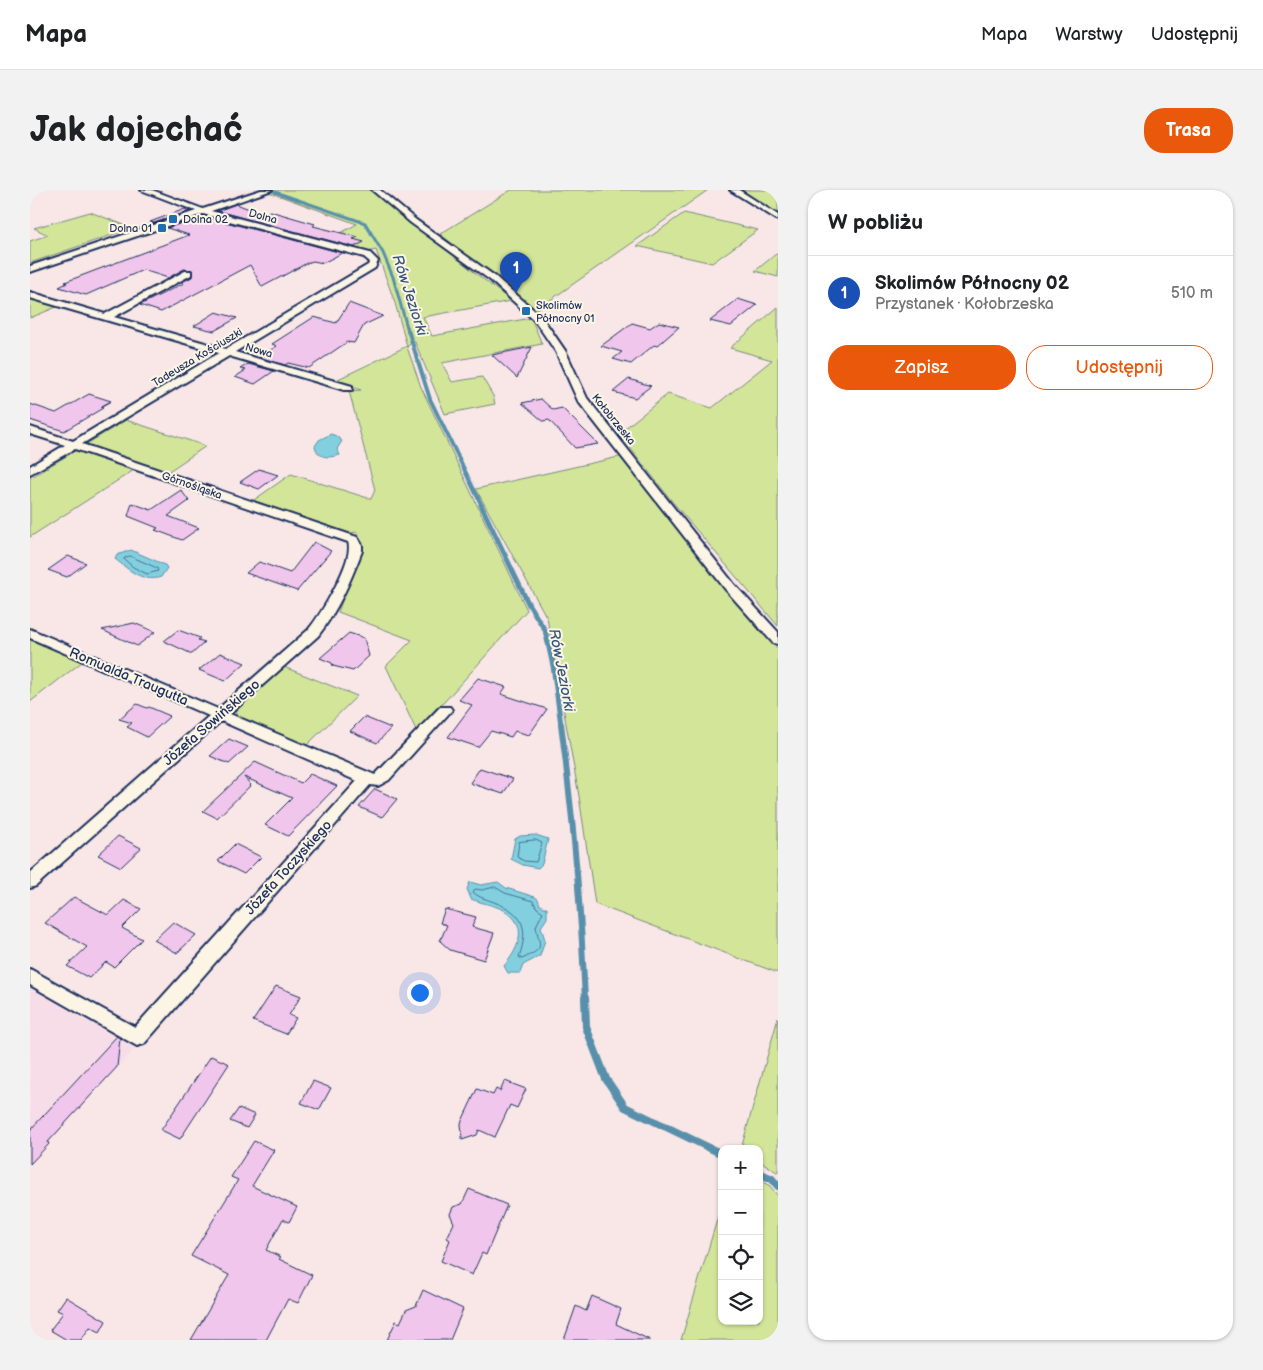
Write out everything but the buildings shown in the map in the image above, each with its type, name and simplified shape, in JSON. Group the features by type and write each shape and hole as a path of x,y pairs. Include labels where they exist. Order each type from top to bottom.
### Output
{"street":[{"name":"Dolna","path":"145,190 204,212 367,255 374,261"},
{"path":"30,269 268,190"},
{"name":"Kołobrzeska","path":"376,190 408,218 509,292 531,311 555,342 573,374 582,399 730,587 778,640"},
{"path":"734,190 778,218"},
{"name":"Tadeusza Kościuszki","path":"30,471 372,266 374,261"},
{"path":"106,317 188,273"},
{"name":"Nowa","path":"30,294 348,388"},
{"name":"Górnośląska","path":"30,430 353,540"},
{"name":"Józefa Sowińskiego","path":"30,882 313,633 327,617 335,603 356,551 356,545 353,540"},
{"name":"Romualda Traugutta","path":"30,633 367,779"},
{"name":"Józefa Toczyskiego","path":"30,976 137,1038 367,779 378,781 384,776 445,710"}],"shaded area":[{"path":"30,988 131,1046 134,1050 30,1164"}],"green space":[{"path":"275,190 370,190 511,301 423,317 432,336 531,318 542,344 442,363 452,382 482,377 493,396 495,404 445,414 414,340 407,347 421,387 527,610 417,732 386,666 412,640 338,612 363,546 357,532 343,534 251,502 291,474 371,499 375,490 349,391 361,390 334,381 407,346 395,303 376,250 367,252 326,241 357,224 269,192"},
{"path":"511,190 708,190 536,310 440,234"},
{"path":"738,190 778,190 778,215"},
{"path":"90,212 132,228 30,263 30,241 48,235 34,228"},
{"path":"684,213 758,230 712,263 637,246"},
{"path":"776,254 778,255 778,277 755,271"},
{"path":"30,298 59,306 30,318"},
{"path":"778,307 778,626 671,500 624,440 624,429 668,394 712,408 772,360 730,348"},
{"path":"126,420 206,446 166,473 85,445"},
{"path":"76,450 134,470 30,537 30,478"},
{"path":"623,456 759,630 778,649 778,973 595,904 579,796 547,618 476,489"},
{"path":"30,640 82,662 30,702"},
{"path":"284,667 357,696 307,745 237,716 235,711"},
{"path":"778,1018 778,1173 763,1163 763,1145 742,1145"},
{"path":"763,1182 770,1186 778,1196 778,1340 681,1340 718,1216 718,1325 763,1325"}],"water":[{"path":"331,434 342,441 337,449 340,455 328,457 321,455 315,446 319,440"},
{"path":"131,550 165,565 167,568 161,577 142,577 115,559 117,555"},
{"path":"536,835 548,839 542,864 538,868 523,865 511,859 515,839 520,836"},
{"path":"470,882 481,885 498,882 506,888 535,897 540,905 547,908 547,918 541,927 545,940 540,956 523,965 520,973 508,973 504,966 517,947 519,939 518,926 514,919 504,910 471,899 467,889"}],"waterway":[{"name":"Rów Jeziorki","path":"275,192 365,223 383,253 393,277 408,331"},
{"name":"Rów Jeziorki","path":"408,330 430,399 482,506"},
{"name":"Rów Jeziorki","path":"481,505 529,605 545,630 553,666 561,725"},
{"name":"Rów Jeziorki","path":"561,724 576,862 585,999"},
{"name":"Rów Jeziorki","path":"585,998 586,1027 606,1079 625,1107 718,1152"},
{"name":"Rów Jeziorki","path":"763,1175 772,1179 778,1186"}],"place":[{"name":"Dolna 02","path":"173,219"},
{"name":"Dolna 01","path":"162,228"},
{"name":"Skolimów Północny 02","path":"516,293"},
{"name":"Skolimów Północny 01","path":"526,311"}]}
